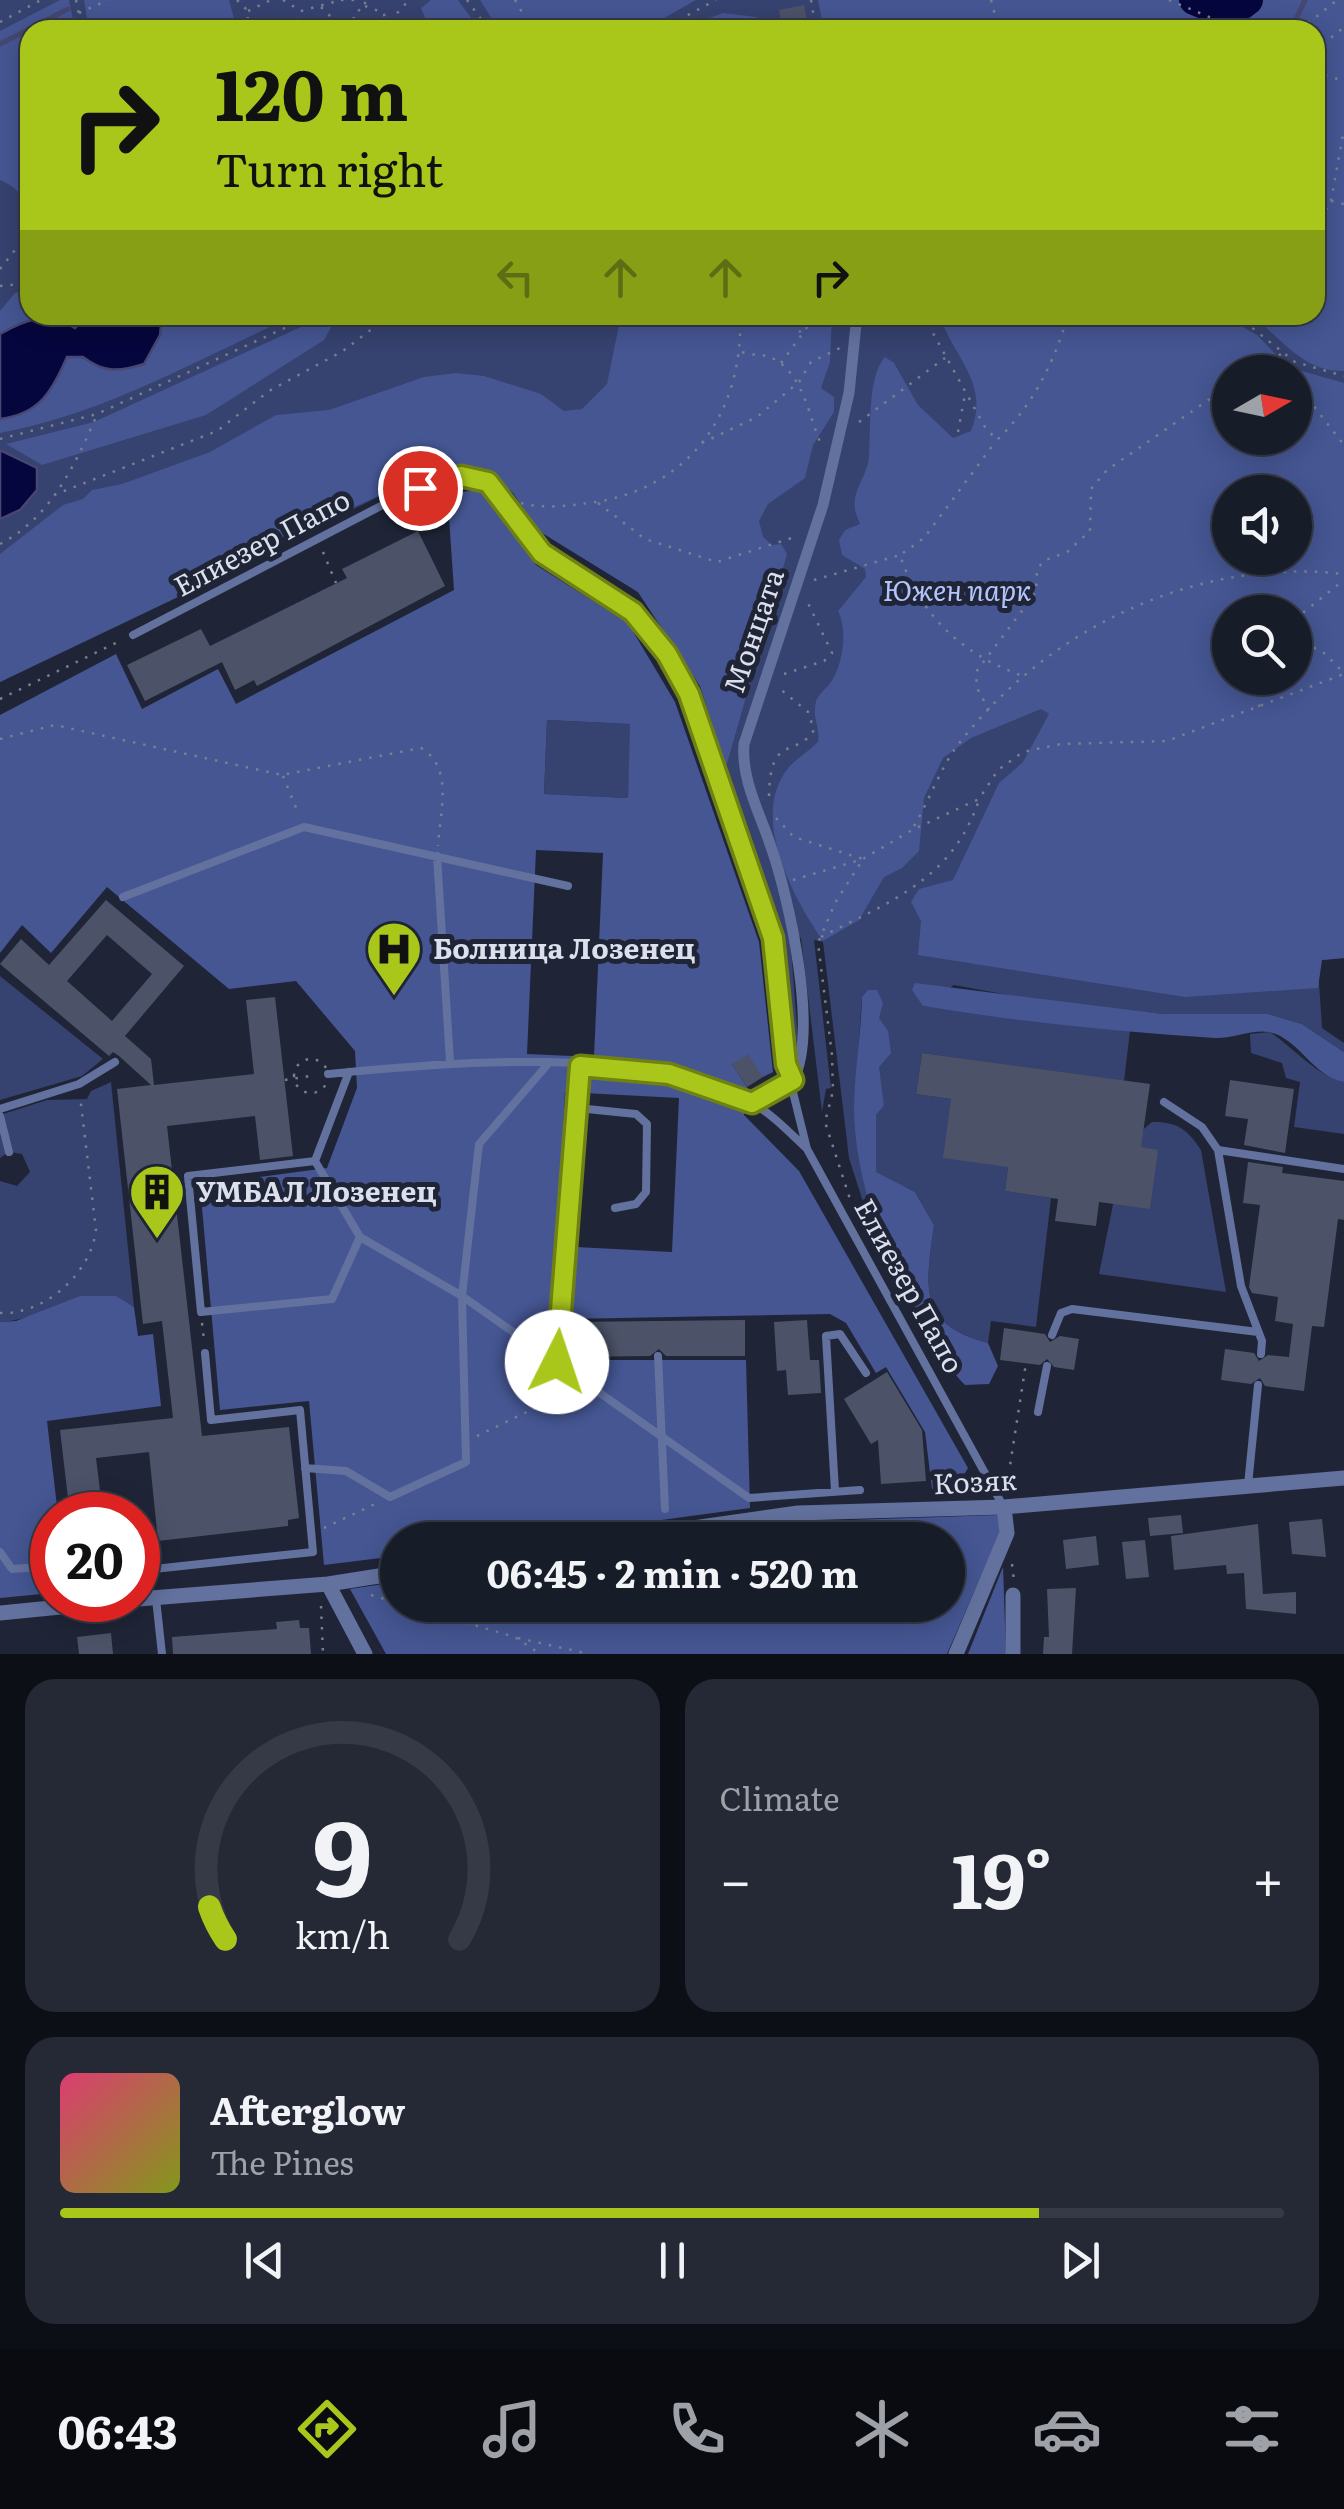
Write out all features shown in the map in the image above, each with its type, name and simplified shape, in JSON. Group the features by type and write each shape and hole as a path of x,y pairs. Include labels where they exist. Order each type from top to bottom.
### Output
{"street":[{"name":"Монцата","path":"793,1080 802,1059 797,958 782,883 743,758 762,680 802,588 840,435 856,325"},
{"name":"Козяк","path":"735,1522 798,1513 1004,1507 1344,1478"},
{"path":"956,1654 1007,1534 1004,1507"},
{"path":"160,1598 380,1576"},
{"path":"328,1584 365,1654"},
{"path":"1013,1654 1014,1594"},
{"path":"0,1612 30,1609"}],"lane":[{"name":"Елиезер Папо","path":"134,634 250,577 316,537 440,481 478,478 500,495 542,553 633,612 667,654 689,694 773,938 786,1064 808,1149 1004,1507"},
{"path":"123,897 304,826 568,886"},
{"path":"437,856 450,1062"},
{"path":"9,1152 0,1112 79,1084 114,1062"},
{"path":"328,1074 450,1062 548,1064 669,1074 752,1103 808,1149"},
{"path":"305,1468 346,1471 390,1497 466,1462 462,1296 480,1144 548,1064"},
{"path":"557,1362 580,1066"},
{"path":"315,1161 349,1072"},
{"path":"752,1103 793,1080"},
{"path":"1164,1102 1202,1127 1218,1150 1241,1286 1258,1332 1261,1354"},
{"path":"577,1108 636,1114 647,1124 646,1192 636,1204 615,1208"},
{"path":"1218,1150 1344,1169"},
{"path":"315,1161 360,1237 462,1296 748,1498 860,1490"},
{"path":"315,1161 188,1176 201,1312 332,1299 360,1237"},
{"path":"1052,1335 1061,1313 1072,1309 1258,1332"},
{"path":"836,1492 826,1336 840,1334 866,1373"},
{"path":"160,1568 313,1552 300,1410 211,1420 205,1353"},
{"path":"658,1356 664,1508"},
{"path":"1038,1412 1046,1366"},
{"path":"1248,1485 1258,1385"},
{"path":"0,1552 12,1569 30,1568"},
{"path":"159,1622 162,1654"}],"path":[{"path":"0,22 41,0"},
{"path":"76,0 80,20"},
{"path":"79,13 108,0"},
{"path":"237,0 248,12 248,20"},
{"path":"248,12 270,0"},
{"path":"283,0 301,11 354,0"},
{"path":"393,20 409,0"},
{"path":"679,20 716,0"},
{"path":"1169,0 1216,20"},
{"path":"1312,20 1337,0"},
{"path":"365,3 380,8 384,20"},
{"path":"320,6 333,20"},
{"path":"297,20 301,11"},
{"path":"1325,43 1344,27"},
{"path":"1325,211 1331,201 1344,129"},
{"path":"1331,201 1344,204"},
{"path":"0,270 20,244"},
{"path":"0,439 98,414 291,325"},
{"path":"54,495 218,431 269,391 343,350 377,325"},
{"path":"500,495 548,507 596,502 650,487 682,465 728,402 742,352 741,325"},
{"path":"794,325 803,335"},
{"path":"780,364 810,325"},
{"path":"928,325 997,440"},
{"path":"863,860 794,837 770,806 770,779 777,755 786,746 808,739 814,730 808,712 782,692 778,678 824,661 832,648 802,588 826,573 900,555 924,538 997,440 1020,418 1055,356 1065,325"},
{"path":"1248,325 1281,354 1312,370 1344,376"},
{"path":"700,444 757,417 799,382 811,362 855,340"},
{"path":"742,352 761,360 764,354 799,382 803,405 832,466"},
{"path":"840,435 946,357"},
{"path":"958,432 965,392"},
{"path":"990,711 976,688 976,672 1036,592 1037,570 1044,562 1068,552 1090,532 1091,489 1099,479 1212,398"},
{"path":"1312,404 1344,445"},
{"path":"0,544 29,527 54,495 76,464 98,414"},
{"path":"596,502 645,539 717,562 767,550 787,538 813,536"},
{"path":"316,537 336,583"},
{"path":"900,555 918,601 967,649 1025,677"},
{"path":"912,830 956,747 1025,677 1078,637 1156,597 1254,573 1308,570 1344,574"},
{"path":"1312,605 1344,580"},
{"path":"0,699 134,634"},
{"path":"819,939 940,869 970,826 979,799 998,770 1024,752 1062,744 1167,741 1344,674 1324,653 1312,647"},
{"path":"1258,709 1259,695"},
{"path":"0,739 55,725 282,775 421,748 436,757 442,772 437,856"},
{"path":"282,775 304,826"},
{"path":"782,883 863,860 912,830 979,799"},
{"path":"856,1211 825,1122 833,1084 819,939 835,902 863,860"},
{"path":"305,1060 296,1068 294,1079 303,1092 314,1093"},
{"path":"284,1080 308,1077"},
{"path":"0,1313 45,1300 74,1280 94,1251 96,1230 79,1084"},
{"path":"201,1312 205,1353"},
{"path":"998,1476 1006,1492 1026,1364"},
{"path":"466,1441 572,1394 572,1374"},
{"path":"311,1534 390,1497"},
{"path":"1012,1560 1014,1594"},
{"path":"323,1654 321,1608 328,1584"},
{"path":"463,1622 589,1654"},
{"path":"515,1637 540,1654"}],"green space":[{"name":"Южен парк","path":"0,0 1344,0 1344,958 1322,960 1318,967 1322,1028 1344,1043 1344,1052 1302,1024 1268,1014 1163,1014 1035,1000 954,985 923,1006 1130,1031 1124,1081 922,1053 916,1094 951,1099 1008,1167 1005,1191 1051,1198 1036,1327 991,1321 988,1343 948,1325 937,1313 929,1283 934,1225 915,1192 876,1173 876,1115 884,1106 862,997 854,1110 890,1261 933,1343 880,1255 849,1158 823,942 814,940 831,1088 826,1089 822,1112 801,938 790,934 799,1054 794,1061 783,934 700,686 638,592 539,531 513,493 486,469 460,465 419,477 0,682"},
{"path":"60,0 69,0 73,20 21,20"},
{"path":"84,0 229,0 234,20 87,20"},
{"path":"431,0 458,0 473,20 426,20 421,8"},
{"path":"480,0 696,0 661,20 493,20"},
{"path":"818,0 1344,0 1344,371 1316,366 1312,355 1298,355 1263,325 1325,325 1325,20 822,20"},
{"path":"723,13 759,20 704,20"},
{"path":"20,21 20,196 0,180 0,31"},
{"path":"20,292 20,325 78,325 11,328 0,334 0,311"},
{"path":"161,325 275,325 114,399 0,433 0,419 23,412 42,398 66,357 109,368 129,368 144,363 160,335"},
{"path":"305,325 332,325 324,340 206,415 42,465 6,444 94,422"},
{"path":"619,325 832,325 830,362 821,388 834,397 834,412 813,445 805,478 768,504 759,521 763,537 772,545 781,544 787,554 726,767 700,686 638,592 539,531 513,493 487,469 460,465 419,477 285,539 243,566 0,682 0,554 63,505 83,499 92,490 122,484 210,452 276,415 329,410 424,377 456,373 484,376 541,394 564,411 582,409 607,384"},
{"path":"943,325 1239,325 1257,335 1276,355 1212,355 1212,455 1312,455 1312,374 1344,383 1344,958 1322,960 1318,988 1185,997 918,955 921,921 911,902 919,889 953,880 999,783 1023,762 1049,714 1041,709 971,738 943,758 924,798 919,851 902,868 884,877 859,920 823,941 800,903 780,857 773,809 778,787 789,767 818,742 815,704 835,675 843,647 838,611 866,577 865,569 842,555 839,540 845,530 860,524 855,502 868,463 875,377 885,357 894,363 918,405 953,438 971,431 976,414 973,385"},
{"path":"475,490 487,495 536,565 628,623 675,702 759,942 773,1072 763,1077 732,1064 747,1087 744,1115 799,1171 968,1468 951,1496 933,1497 925,1432 886,1367 876,1373 846,1323 830,1314 568,1319 568,1360 746,1360 750,1508 647,1522 380,1522 380,1558 324,1565 309,1401 220,1410 200,1185 327,1168 357,1088 355,1051 296,981 229,989 107,887 51,953 22,925 0,953 0,715 116,654 142,709 218,669 236,704 454,590 448,503 455,493","holes":["547,720 630,724 628,798 544,794","536,850 603,853 594,1057 527,1054","565,1092 679,1098 672,1252 557,1246"]},
{"path":"547,720 631,724 628,798 544,794"},
{"path":"0,976 103,1059 82,1076 0,1100"},
{"path":"915,983 1163,1014 1268,1014 1302,1024 1344,1052 1344,1082 1323,1073 1289,1042 1269,1032 1215,1038 996,1017 923,1006 912,990"},
{"path":"868,990 877,990 883,1003 879,1018 888,1031 891,1053 879,1067 884,1106 876,1115 876,1172 915,1192 934,1225 929,1266 931,1299 948,1325 988,1343 998,1366 989,1384 965,1385 943,1358 904,1293 874,1220 857,1146 854,1112 862,997"},
{"path":"1270,1032 1316,1068 1344,1082 1344,1134 1294,1127 1300,1082 1286,1078 1282,1063 1251,1053 1250,1034"},
{"path":"111,1082 134,1307 116,1299 83,1298 18,1320 0,1322 0,1181 17,1186 30,1172 22,1154 9,1152 0,1158 0,1115 47,1100 87,1099 91,1091"},
{"path":"1152,1122 1181,1128 1201,1150 1226,1292 1099,1274 1125,1145"},
{"path":"80,1296 116,1296 134,1307 138,1336 153,1334 161,1406 47,1421 55,1492 30,1492 30,1595 0,1598 0,1322 16,1321"},
{"path":"998,1515 1000,1532 965,1613 965,1522 790,1522"},
{"path":"1003,1567 1006,1654 968,1654"},
{"path":"380,1585 380,1622 961,1622 947,1654 386,1654 350,1589"}],"shaded area":[{"path":"20,324 75,328 161,325 160,335 144,364 119,370 98,366 83,357 67,357 42,399 25,412 0,419 0,334"},
{"path":"0,450 37,468 37,490 20,510 0,519"}],"building":[{"path":"804,5 807,20 781,20 779,10"},
{"path":"418,531 445,586 257,686 254,680 235,690 222,662 145,701 127,665 201,629 210,646 347,578 342,569"},
{"name":"УМБАЛ Лозенец","path":"106,900 184,966 125,1036 151,1059 154,1085 254,1074 246,1000 275,997 293,1156 260,1160 255,1116 167,1126 202,1436 289,1427 299,1518 288,1520 288,1526 160,1541 160,1492 153,1492 149,1452 96,1458 100,1492 67,1492 60,1430 173,1418 162,1321 143,1324 117,1089 151,1085 119,1056 113,1052 109,1056 0,964 21,939 49,965","holes":["107,935 152,974 112,1021 67,981"]},
{"path":"922,1053 1150,1084 1141,1147 1158,1150 1150,1209 1099,1202 1096,1226 1055,1221 1058,1199 1005,1191 1008,1167 943,1158 951,1099 916,1094"},
{"path":"748,1054 763,1077 747,1087 732,1064"},
{"path":"1230,1080 1294,1089 1285,1153 1244,1145 1248,1119 1225,1116"},
{"path":"1248,1162 1283,1167 1282,1173 1344,1181 1344,1220 1338,1219 1324,1327 1312,1326 1304,1391 1265,1386 1260,1378 1251,1384 1221,1380 1225,1349 1254,1353 1259,1361 1268,1355 1289,1357 1293,1324 1275,1321 1278,1297 1252,1293 1249,1287 1260,1205 1243,1203"},
{"path":"745,1320 745,1356 666,1356 659,1349 650,1356 571,1357 571,1322"},
{"path":"807,1320 810,1360 819,1360 821,1393 788,1395 786,1370 777,1371 774,1322"},
{"path":"1004,1328 1045,1334 1050,1342 1060,1336 1079,1339 1074,1370 1054,1367 1047,1359 1040,1365 1000,1360"},
{"path":"887,1372 922,1430 926,1481 881,1484 878,1440 871,1444 844,1399"},
{"path":"1181,1515 1183,1533 1150,1536 1148,1518"},
{"path":"1322,1519 1326,1557 1292,1554 1289,1522"},
{"path":"1258,1524 1263,1594 1296,1592 1296,1614 1246,1609 1244,1573 1227,1574 1226,1565 1174,1570 1171,1536"},
{"path":"1096,1536 1099,1565 1066,1569 1063,1540"},
{"path":"1145,1540 1149,1577 1126,1579 1122,1542"},
{"path":"1076,1588 1072,1654 1043,1654 1044,1637 1049,1637 1047,1589"},
{"path":"299,1620 300,1628 309,1628 311,1654 173,1654 172,1637 277,1629 276,1622"},
{"path":"111,1633 113,1654 79,1654 77,1637"}],"waterway":[{"path":"1194,0 1228,10 1248,0"},
{"path":"1296,20 1305,0"},
{"path":"47,20 68,9"},
{"path":"0,44 20,34"}],"place":[{"name":"Болница Лозенец","path":"394,998"},
{"name":"УМБАЛ Лозенец","path":"157,1241"}],"route":[{"path":"420,488 461,476 488,482 542,553 600,587 633,612 667,654 689,694 773,938 786,1064 793,1080 752,1103 669,1074 580,1066 557,1362"}]}
